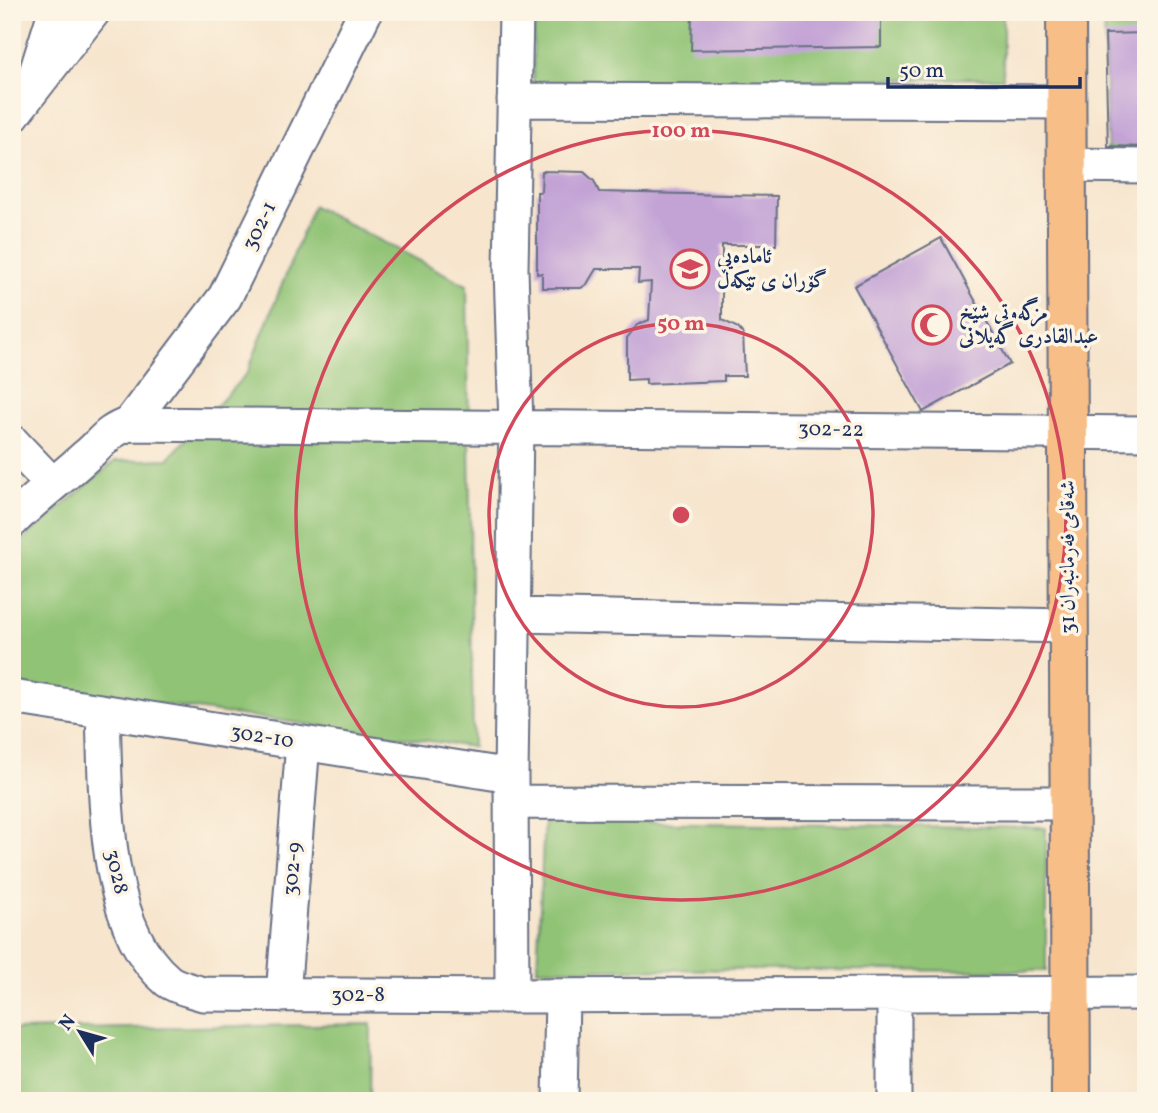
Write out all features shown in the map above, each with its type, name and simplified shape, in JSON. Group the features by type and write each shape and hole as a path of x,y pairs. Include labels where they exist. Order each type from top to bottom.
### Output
{"main road":[{"name":"شەقامی فەرمانبەران 31","path":"1066,12 1071,1101"}],"street":[{"path":"20,107 55,12"},
{"path":"20,107 93,12"},
{"name":"302-1","path":"129,424 225,297 365,12"},
{"path":"512,996 511,789 516,426 512,269 516,12"},
{"path":"514,100 1066,102"},
{"path":"1067,165 1146,166"},
{"path":"12,521 88,455 111,430 129,424"},
{"name":"302-22","path":"129,424 1146,433"},
{"path":"12,442 52,484"},
{"path":"513,615 1068,626"},
{"name":"302-10","path":"12,697 303,743 511,789 1069,803"},
{"name":"3028","path":"103,712 109,848 128,922 151,965 171,983 203,994"},
{"name":"302-9","path":"283,995 303,743"},
{"name":"302-8","path":"203,994 562,996 1146,993"},
{"path":"894,994 894,1101"},
{"path":"560,1101 562,996"}],"green space":[{"path":"534,12 1003,12 1003,78 533,84"},
{"path":"1104,12 1146,12 1146,155 1108,156"},
{"path":"313,206 467,285 473,747 12,684 12,549 115,461 168,459 247,373"},
{"path":"544,821 1046,828 1046,971 537,969"},
{"path":"371,1024 370,1101 12,1101 12,1030"}],"building":[{"path":"692,12 881,12 881,47 691,50"},
{"path":"1146,33 1146,147 1108,146 1105,34"},
{"path":"542,171 584,172 594,181 599,192 777,196 776,245 722,245 722,320 738,328 743,334 745,376 724,376 724,381 646,384 646,379 627,380 627,338 637,325 649,320 651,282 638,283 639,269 596,269 587,284 581,288 542,288 542,273 537,274 537,192 541,192"},
{"name":"مزگەوتی شێخ عبدالقادری گەیلانی","path":"941,238 1010,364 923,412 854,286"}],"place":[{"name":"ئامادەیی گۆران ی تێکەڵ","path":"690,269"},
{"name":"مزگەوتی شێخ عبدالقادری گەیلانی","path":"932,325"}]}
